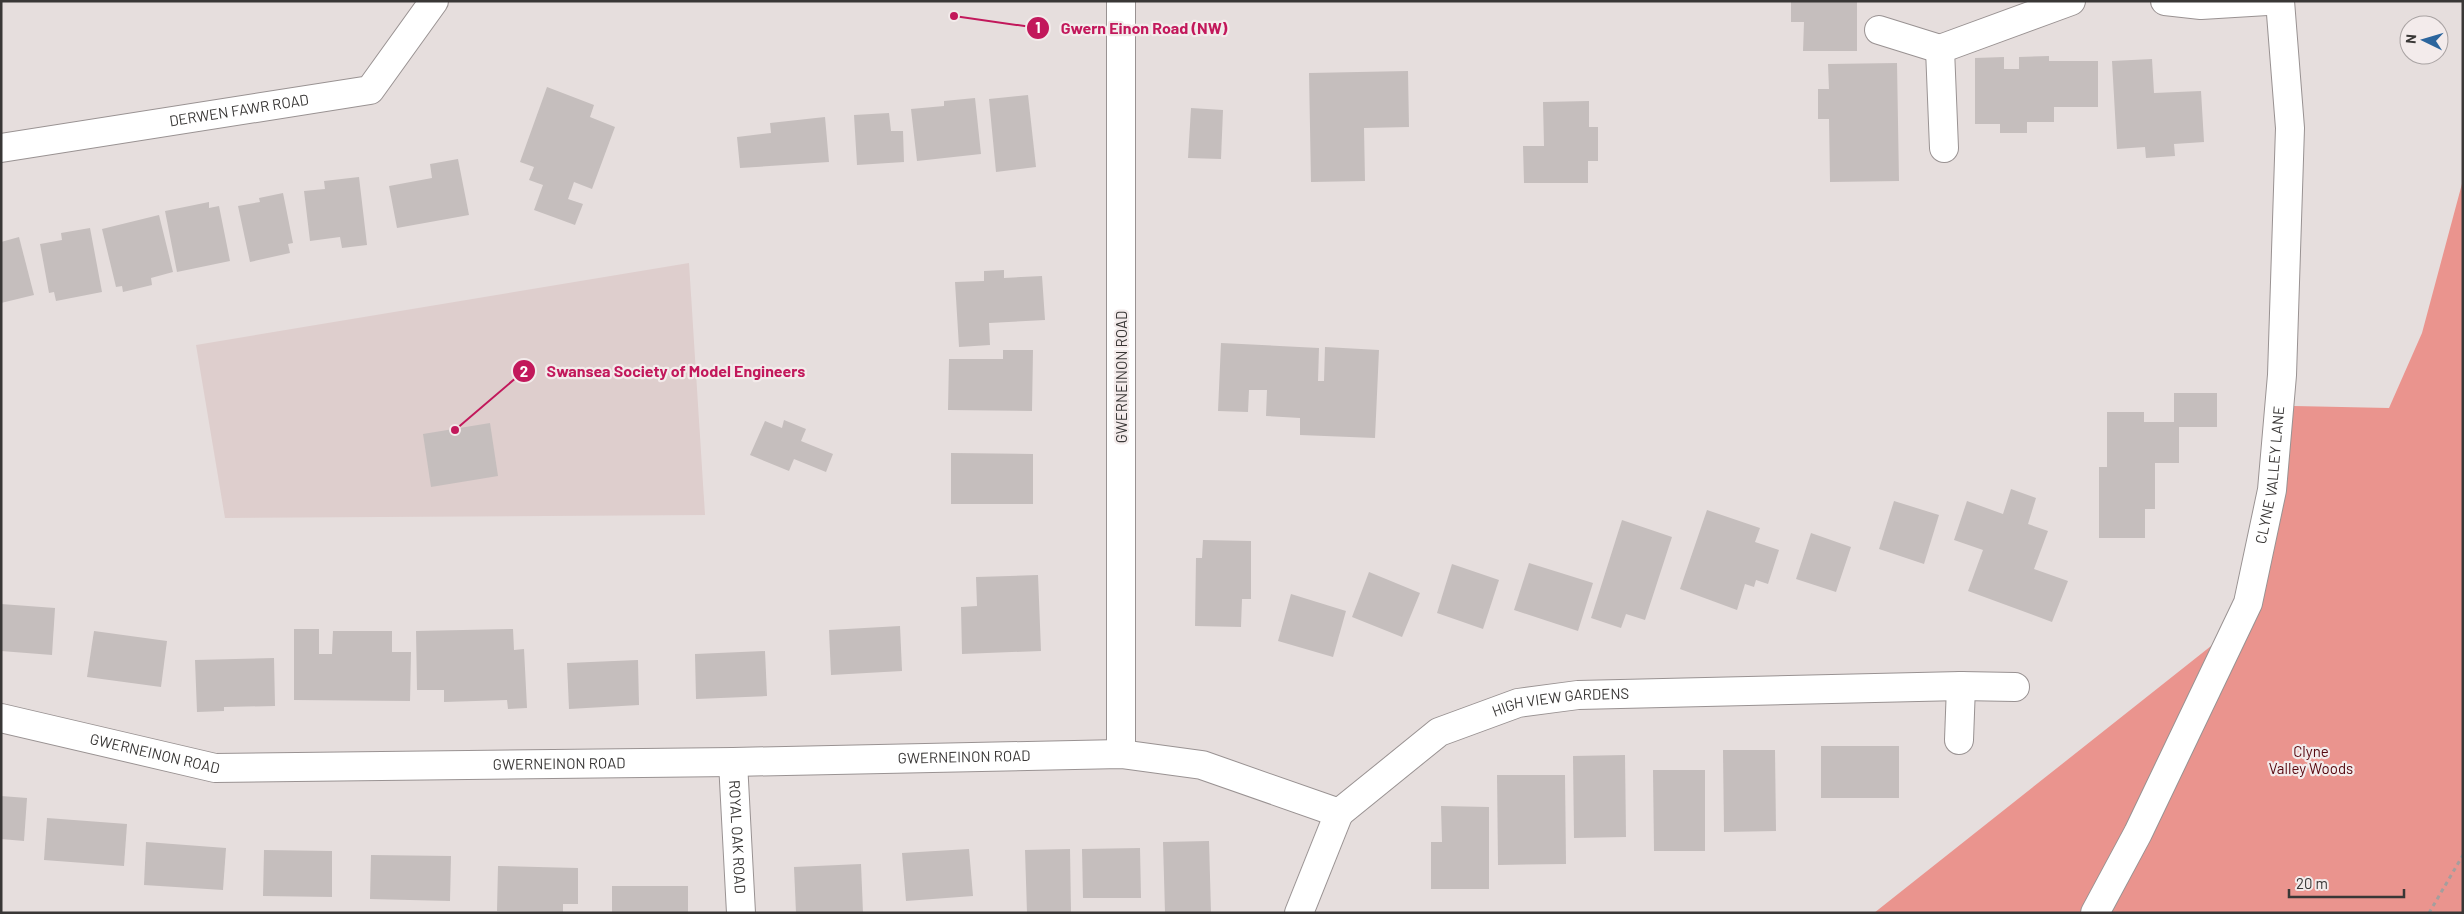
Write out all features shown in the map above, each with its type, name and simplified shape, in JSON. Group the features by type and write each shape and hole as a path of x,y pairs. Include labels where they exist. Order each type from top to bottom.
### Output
{"street":[{"name":"DERWEN FAWR ROAD","path":"1,148 370,90 434,1"},
{"name":"GWERNEINON ROAD","path":"1121,1 1121,754"},
{"path":"1879,30 1940,48 2071,1"},
{"path":"2166,1 2201,5 2266,1"},
{"name":"CLYNE VALLEY LANE","path":"2095,913 2138,833 2248,603 2272,490 2282,375 2290,128 2280,1"},
{"path":"1940,48 1944,148"},
{"path":"1959,740 1961,686"},
{"name":"HIGH VIEW GARDENS","path":"1339,814 1439,732 1518,703 1578,696 1961,686 2015,687"},
{"name":"GWERNEINON ROAD","path":"1,718 215,768 732,762 1121,754 1202,765 1339,814"},
{"name":"ROYAL OAK ROAD","path":"732,762 741,913"},
{"path":"1299,913 1339,814"}],"path":[{"path":"2429,913 2463,855"}],"shaded area":[{"path":"689,263 705,515 225,518 196,345"}],"green space":[{"name":"Clyne Valley Woods","path":"2463,180 2463,913 1874,913 2259,608 2294,406 2389,408 2422,333"}],"building":[{"path":"1791,1 1857,1 1857,51 1803,51 1804,22 1791,22"},
{"path":"2049,56 2049,61 2098,61 2098,107 2054,107 2054,122 2027,122 2027,133 2000,133 2000,124 1975,124 1975,58 2004,57 2004,69 2019,69 2019,57"},
{"path":"2152,59 2154,93 2201,91 2204,142 2174,144 2175,156 2146,158 2145,147 2117,149 2112,61"},
{"path":"1897,63 1899,181 1830,182 1829,119 1818,119 1818,89 1829,89 1828,64"},
{"path":"1408,71 1409,127 1364,128 1365,181 1311,182 1309,73"},
{"path":"547,87 594,105 590,117 615,127 592,189 574,182 568,199 583,204 575,225 534,210 543,185 529,180 534,167 520,162"},
{"path":"1028,95 1036,167 996,172 989,99"},
{"path":"975,98 981,154 917,161 911,109 944,106 944,101"},
{"path":"1589,101 1589,127 1598,127 1598,161 1588,161 1588,183 1524,183 1523,146 1544,146 1543,102"},
{"path":"1191,108 1223,110 1221,159 1188,158"},
{"path":"889,113 891,131 903,131 904,162 857,165 854,115"},
{"path":"825,117 829,162 740,168 737,137 771,133 770,123"},
{"path":"458,159 469,215 397,228 389,186 432,178 430,164"},
{"path":"359,177 367,245 342,248 340,237 310,241 304,191 325,189 324,181"},
{"path":"283,193 293,243 288,244 290,253 250,262 238,206 260,202 259,198"},
{"path":"209,202 209,208 219,206 230,261 177,272 165,211"},
{"path":"159,215 173,272 151,278 152,285 123,292 122,286 116,287 102,229"},
{"path":"90,228 102,292 56,301 54,292 49,293 40,244 62,240 61,233"},
{"path":"19,237 34,295 1,303 1,242"},
{"path":"1004,270 1004,278 1042,276 1045,320 989,323 990,345 959,347 955,282 984,281 984,271"},
{"path":"1221,343 1319,348 1318,381 1324,381 1325,347 1379,350 1375,438 1300,435 1300,418 1266,416 1267,390 1249,390 1248,412 1218,411"},
{"path":"1003,350 1033,350 1032,411 948,410 949,359 1003,359"},
{"path":"2174,393 2217,393 2217,427 2179,427 2179,463 2155,463 2155,509 2145,509 2145,538 2099,538 2099,467 2107,467 2107,412 2144,412 2144,422 2174,422"},
{"path":"784,420 806,429 801,441 833,454 826,472 794,459 789,471 750,455 765,421 782,428"},
{"path":"490,423 498,476 431,487 423,434"},
{"path":"951,453 1033,454 1033,504 951,504"},
{"path":"2011,489 2036,498 2028,524 2048,531 2034,569 2068,581 2052,622 1968,591 1983,550 1954,540 1967,501 2003,514"},
{"path":"1894,501 1939,515 1924,564 1879,549"},
{"path":"1707,510 1760,528 1755,542 1779,550 1768,584 1756,580 1754,587 1745,584 1737,610 1680,589"},
{"path":"1622,520 1672,537 1645,620 1626,614 1621,628 1591,618"},
{"path":"1811,533 1851,547 1836,592 1796,579"},
{"path":"1203,540 1251,541 1251,599 1242,599 1241,627 1195,626 1196,558 1202,558"},
{"path":"1529,563 1593,583 1578,631 1514,610"},
{"path":"1452,564 1499,580 1483,629 1437,613"},
{"path":"1369,572 1420,593 1402,637 1352,617"},
{"path":"1038,575 1041,651 962,654 961,607 977,606 976,577"},
{"path":"1291,594 1346,611 1333,657 1278,641"},
{"path":"1,604 55,608 52,655 1,651"},
{"path":"900,626 902,671 831,675 829,630"},
{"path":"294,629 319,629 319,654 332,654 333,631 392,631 392,652 411,652 410,701 294,700"},
{"path":"513,629 514,650 524,649 527,708 508,709 507,700 444,702 444,690 417,690 416,631"},
{"path":"94,631 167,641 161,687 87,677"},
{"path":"765,651 767,696 696,699 695,654"},
{"path":"274,658 275,706 224,707 224,711 197,712 195,660"},
{"path":"638,660 639,705 569,709 567,663"},
{"path":"1821,746 1899,746 1899,798 1821,798"},
{"path":"1723,750 1775,750 1776,831 1724,832"},
{"path":"1625,755 1626,837 1574,838 1573,756"},
{"path":"1653,770 1705,770 1705,851 1654,851"},
{"path":"1497,775 1565,775 1566,864 1498,865"},
{"path":"1,796 27,798 24,841 1,839"},
{"path":"1441,806 1489,807 1489,889 1431,889 1431,842 1442,842"},
{"path":"47,818 127,824 124,866 44,860"},
{"path":"1209,841 1211,913 1165,913 1163,842"},
{"path":"146,842 226,848 223,890 144,885"},
{"path":"1140,848 1141,898 1083,898 1082,849"},
{"path":"969,849 973,896 906,901 902,853"},
{"path":"1070,849 1071,913 1027,913 1025,850"},
{"path":"264,850 332,851 332,897 263,896"},
{"path":"371,855 451,856 450,901 370,899"},
{"path":"861,864 863,913 796,913 794,867"},
{"path":"498,866 578,868 578,904 563,904 563,912 497,911"},
{"path":"612,886 688,886 688,913 612,913"}],"place":[{"name":"Gwern Einon Road (NW)","path":"954,16"},
{"name":"Swansea Society of Model Engineers","path":"455,430"}]}
